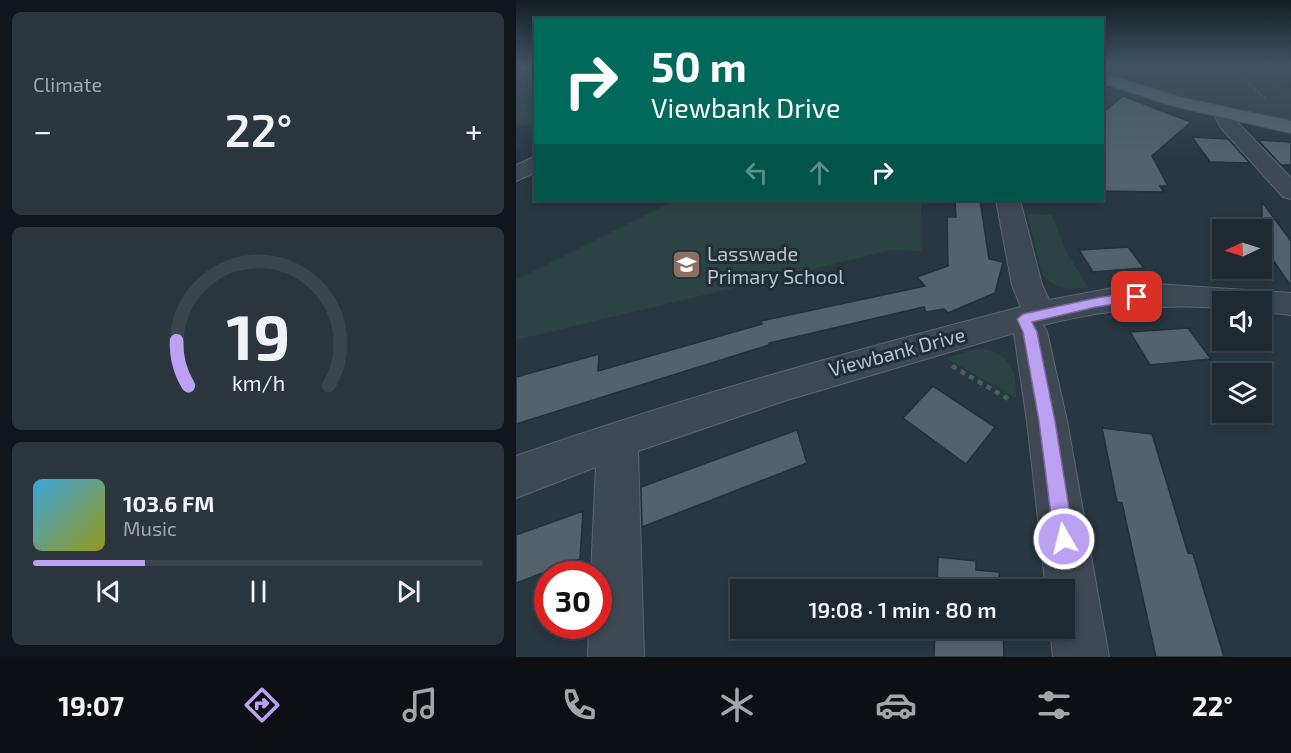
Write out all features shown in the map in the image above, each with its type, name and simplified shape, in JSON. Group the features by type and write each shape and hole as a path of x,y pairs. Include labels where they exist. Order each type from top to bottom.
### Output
{"main road":[{"path":"1157,97 1291,127"}],"street":[{"path":"1225,113 1224,117 1229,125 1291,192"},
{"path":"519,185 534,165"},
{"path":"1008,201 1027,285 1032,317 1030,332 1047,421 1081,657"},
{"name":"Viewbank Drive","path":"516,477 728,402 836,368 1032,317 1137,297 1180,295 1291,304"},
{"path":"616,657 617,441"}],"path":[{"path":"1263,97 1270,103"},
{"path":"918,346 1047,421"}],"green space":[{"path":"1176,97 1291,97 1291,121"},
{"path":"534,101 534,122 516,128 516,105"},
{"name":"Lasswade Primary School","path":"673,201 921,201 921,251 892,250 516,340 516,280"},
{"path":"1027,214 1052,215 1067,253 1089,288 1070,289 1058,286 1043,275"},
{"path":"975,349 992,351 1008,362 1012,367 1016,382 1016,398 946,358"}],"building":[{"path":"1125,97 1191,122 1152,156 1168,186 1160,186 1164,192 1104,191 1104,111"},
{"path":"1192,137 1228,139 1250,163 1210,162"},
{"path":"1258,140 1291,142 1291,165 1281,165"},
{"path":"955,201 980,201 989,259 1003,262 995,293 948,313 944,309 926,312 924,307 769,343 769,345 516,424 516,377 599,354 598,371 762,324 761,321 925,286 917,277 948,266 947,217 956,217"},
{"path":"1262,202 1291,241 1291,286 1272,258 1272,219 1262,219"},
{"path":"1128,247 1144,268 1093,272 1079,250"},
{"path":"1188,328 1211,359 1150,365 1130,332"},
{"path":"933,386 995,427 966,464 903,418"},
{"path":"1102,428 1152,434 1188,553 1193,554 1224,657 1156,657 1122,503 1117,502"},
{"path":"797,430 807,463 642,527 641,487"},
{"path":"583,511 580,559 534,561 534,576 516,583 516,535"},
{"path":"938,557 976,561 976,570 999,572 999,579 937,579"},
{"path":"935,639 1003,639 1004,657 934,657"}],"place":[{"name":"Lasswade Primary School","path":"686,265"}],"route":[{"path":"1064,539 1047,421 1030,332 1023,319 1096,303 1137,297"}]}
